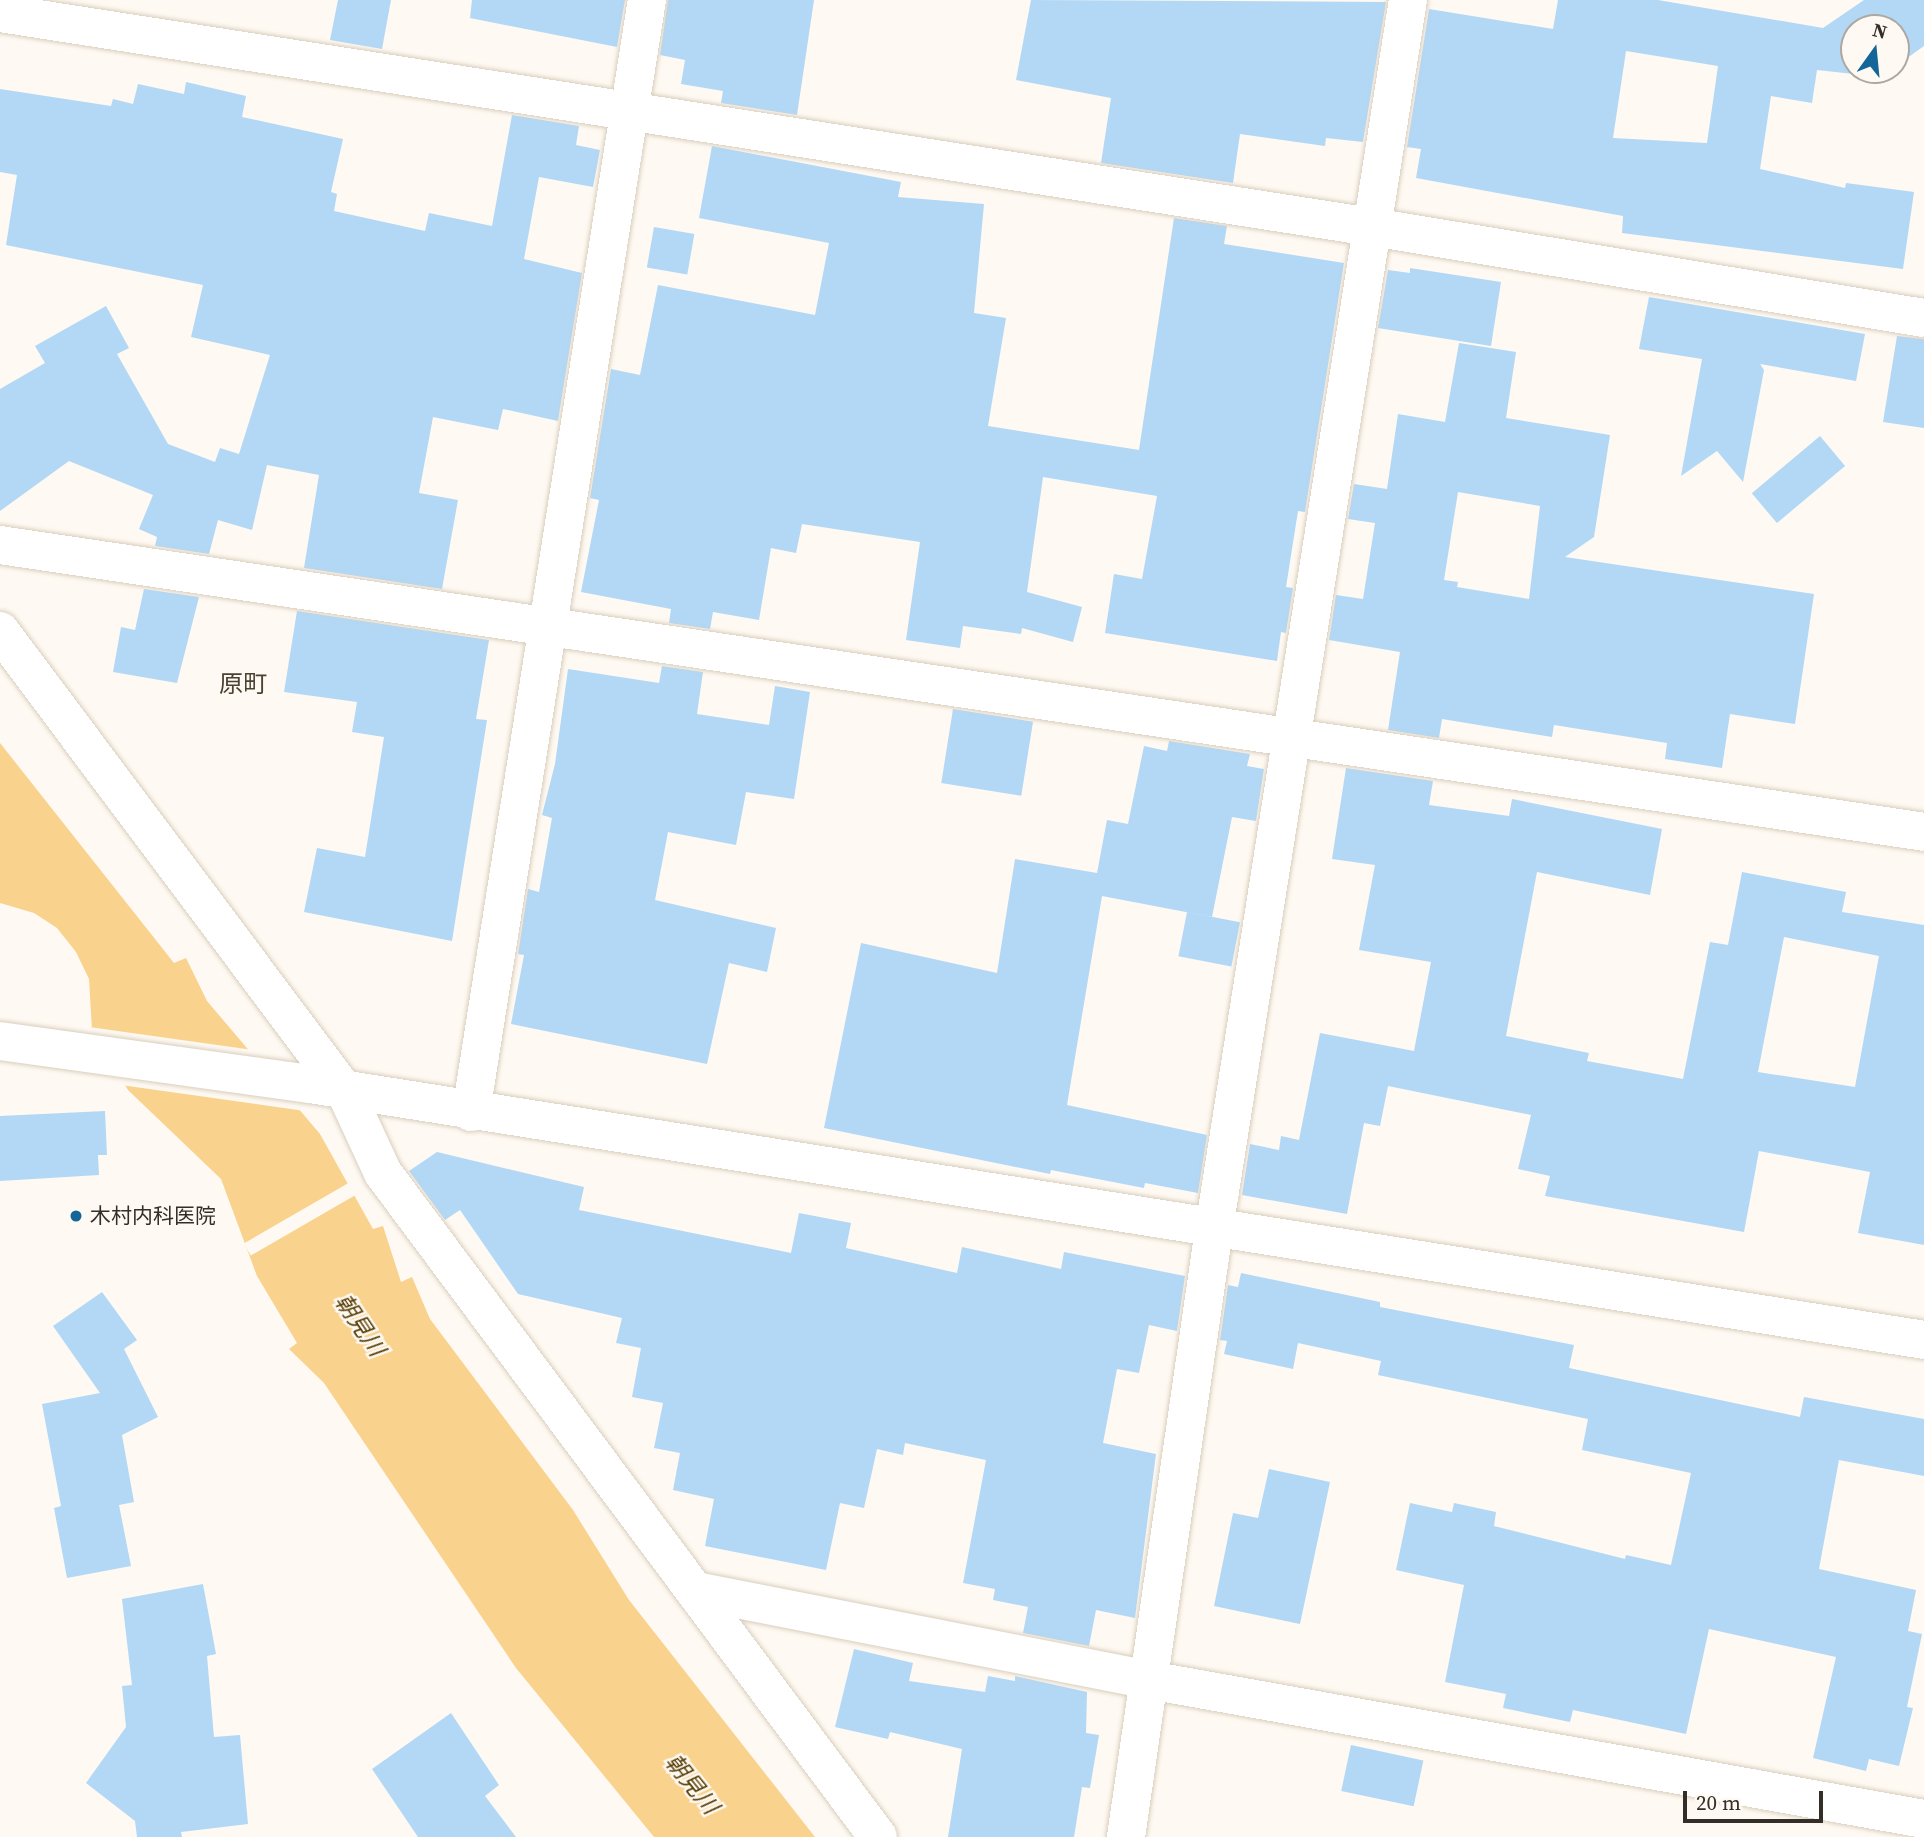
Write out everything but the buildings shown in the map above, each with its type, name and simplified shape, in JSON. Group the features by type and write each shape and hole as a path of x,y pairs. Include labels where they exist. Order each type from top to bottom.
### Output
{"street":[{"path":"471,1112 647,0"},
{"path":"1126,1837 1214,1229 1408,0"},
{"path":"0,13 1372,227 1924,318"},
{"path":"0,545 1924,832"},
{"path":"0,631 328,1089 383,1173 878,1837"},
{"path":"0,1041 328,1089 1924,1340"},
{"path":"696,1591 1149,1680 1924,1819"}],"water":[{"name":"朝見川","path":"0,743 174,963 186,958 207,1001 320,1134 373,1229 383,1226 401,1282 412,1277 430,1319 573,1510 629,1600 815,1837 654,1837 516,1668 324,1383 289,1349 297,1343 257,1276 221,1179 128,1090 92,1030 89,979 76,952 57,928 34,913 0,903"}],"pier":[{"path":"89,1027 253,1050 305,1111 121,1085"},
{"path":"352,1181 359,1193 251,1256 244,1244"}],"place":[{"name":"木村内科医院","path":"76,1216"}],"district":[{"name":"原町","path":"243,684"}]}
